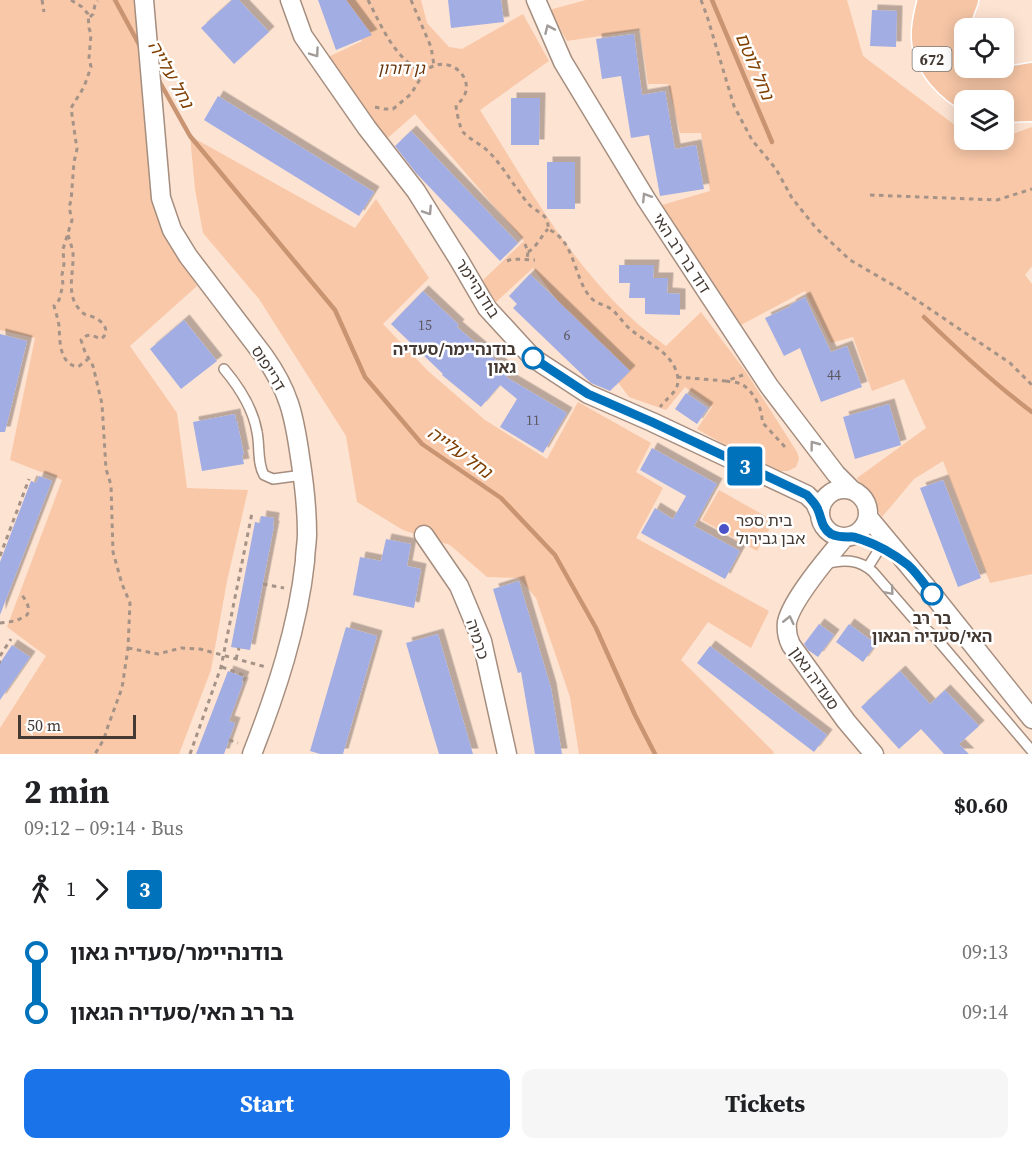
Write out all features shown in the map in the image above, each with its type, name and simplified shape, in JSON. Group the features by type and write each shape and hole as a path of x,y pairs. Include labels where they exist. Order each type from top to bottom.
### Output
{"main road":[{"name":"672","path":"933,0 928,18 927,39 932,58 941,74 956,90"},
{"name":"672","path":"957,18 963,0"},
{"name":"672","path":"992,78 1019,81 1032,78"},
{"path":"1014,107 1032,106"}],"street":[{"name":"דרייפוס","path":"144,0 161,198 172,230 188,256 275,371 295,420 303,475 307,535 301,591 281,671 252,754"},
{"name":"בודנהיימר","path":"290,0 303,36 371,134 416,191 487,308 533,358 588,394 807,495 819,512"},
{"name":"דוד בר רב האי","path":"536,0 569,72 646,199 769,386 836,474 852,490"},
{"path":"909,566 867,541 830,533 820,520 819,512 825,498 837,490 852,490 858,493 866,504 868,517 909,566 1032,719"},
{"path":"848,537 862,529 868,517"},
{"name":"כרמיה","path":"424,536 459,586 482,641 507,754"},
{"name":"סעדיה גאון","path":"848,537 823,565 793,606 786,634 791,645 846,721 874,754"}],"lane":[{"path":"224,369 242,393 253,415 257,430 260,465 264,475 273,479 303,475"},
{"path":"868,567 880,548"},
{"path":"823,565 845,561 868,567 913,618 936,638 1032,751"}],"path":[{"path":"42,0 44,12"},
{"path":"70,0 86,10 89,18 91,67 84,87 71,108 77,149 69,207 72,220 63,249 63,285 59,300 54,306 59,324 62,352 66,360 72,366 78,367 89,359"},
{"path":"368,0 386,37 402,57 421,71 434,65 449,65 455,67 464,77 467,84 466,91 462,100 456,105 461,129 491,154 528,204 546,217 548,229"},
{"path":"411,0 431,47 434,65"},
{"path":"701,0 734,106 752,140 776,169 792,198 816,228 850,260 900,289 1010,363 1032,385"},
{"path":"89,18 93,15 95,4 98,1"},
{"path":"375,107 384,110 393,109 411,94 426,69"},
{"path":"870,195 997,200 1032,189"},
{"path":"548,229 559,236 567,247 586,291 593,299 610,308 629,328 663,352 675,370 677,387 675,393 662,405 652,422"},
{"path":"528,252 548,229"},
{"path":"68,235 73,254 72,296 82,312 96,318 107,331 101,339 89,335 81,340 93,366 102,404 106,469 111,485 113,552 130,603 128,648 122,687 104,739 95,754"},
{"path":"525,244 528,252 527,259"},
{"path":"507,261 512,259 535,260"},
{"path":"726,381 758,369"},
{"path":"677,377 741,384 758,403 763,416 762,422 786,447"},
{"path":"0,556 8,540 29,479"},
{"path":"190,754 213,692 234,618 249,542 252,513"},
{"path":"263,584 279,587"},
{"path":"0,623 16,621 27,615 28,605 22,595"},
{"path":"0,656 12,639"},
{"path":"128,648 158,654 191,648 262,666"},
{"path":"236,659 239,648"},
{"path":"221,667 246,676 243,680"},
{"path":"213,692 218,694"},
{"path":"200,728 205,730"},
{"path":"229,740 234,741"}],"green space":[{"path":"0,0 138,0 150,189 164,231 197,286 130,346 177,413 187,488 248,490 227,581 211,670 179,754 0,754 0,728 46,656 7,627 62,480 10,460 35,338 0,330"},
{"name":"גן דורון","path":"341,0 421,0 427,23 449,47 462,49 523,14 549,61 480,110 562,238 609,296 636,323 666,346 701,312 746,372 797,452 799,459 796,467 788,471 780,471 748,458 697,429 712,407 685,387 666,410 629,397 533,268 495,303 483,280 524,241 415,114 383,142 324,59 362,41"},
{"path":"586,0 847,0 863,56 954,124 954,150 1014,150 1014,133 1032,127 1032,266 1025,275 1032,284 1032,574 990,583 943,461 914,479 882,517 857,478 926,428 904,379 872,391 853,337 831,343 805,291 741,325 662,205 710,191 701,133 680,133 668,84 648,84 640,30 567,41 549,10"},
{"path":"190,136 355,228 376,199 429,278 383,324 428,371 485,420 547,459 578,402 651,443 636,472 663,488 636,538 769,611 751,648 708,622 681,660 774,752 773,754 579,754 570,697 536,598 519,578 487,577 450,545 403,530 357,502 346,436 259,299 203,233 195,189"},
{"path":"719,490 774,521 757,551 702,520"}],"building":[{"path":"232,0 239,0 269,32 234,64 201,28"},
{"path":"318,0 346,0 372,35 336,50"},
{"path":"448,0 501,0 504,22 451,28"},
{"path":"872,10 897,11 896,47 870,46"},
{"path":"634,34 642,95 665,91 675,149 696,145 704,189 660,196 649,135 631,138 621,76 602,79 596,39"},
{"path":"218,96 374,192 359,216 204,120"},
{"path":"511,98 540,98 539,145 511,145"},
{"path":"411,131 518,243 500,261 416,173 395,146"},
{"path":"547,162 575,162 575,209 547,209"},
{"path":"619,265 654,265 653,278 668,278 667,293 680,294 680,315 645,314 645,298 629,298 630,283 619,283"},
{"path":"530,274 630,371 610,391 591,383 513,308 517,304 509,296"},
{"path":"423,291 459,325 457,327 510,372 506,377 567,413 543,453 500,427 517,399 500,385 481,407 442,375 391,324"},
{"path":"805,297 831,352 847,346 862,387 821,402 800,348 784,356 765,318"},
{"path":"184,320 217,361 181,389 150,349"},
{"path":"0,334 27,341 5,432 0,432"},
{"path":"686,393 708,408 697,424 675,409"},
{"path":"889,404 901,445 855,459 843,417"},
{"path":"235,414 244,464 202,471 193,422"},
{"path":"652,448 717,484 694,526 740,551 725,579 641,533 655,508 673,519 686,496 640,470"},
{"path":"39,476 52,481 0,615 0,562 31,481 36,483"},
{"path":"943,480 981,578 958,587 920,488"},
{"path":"261,516 274,518 274,526 250,650 231,647 255,522 260,523"},
{"path":"386,539 411,544 407,566 421,569 414,608 353,595 360,557 381,561"},
{"path":"519,581 551,688 562,754 535,754 521,672 518,673 493,589"},
{"path":"819,624 834,635 818,657 804,644"},
{"path":"849,624 876,644 863,662 836,642"},
{"path":"346,627 377,636 343,754 320,754 310,751"},
{"path":"438,634 473,754 439,754 406,643"},
{"path":"12,645 30,657 0,700 0,663"},
{"path":"710,646 827,735 814,752 697,663"},
{"path":"228,671 244,677 229,721 235,723 224,754 196,754"},
{"path":"900,671 930,704 945,690 979,726 959,744 969,754 944,754 921,729 899,749 861,707"}],"waterway":[{"name":"נחל עלייה","path":"115,0 141,48"},
{"name":"נחל לוטם","path":"712,0 772,142"},
{"name":"נחל עלייה","path":"158,79 190,136 335,310 365,377 422,444 501,498 555,555 596,628 655,754"},
{"name":"נחל לוטם","path":"924,317 976,366 1032,412"}],"bus line":[{"name":"3","path":"533,358 588,394 807,495 819,512 824,527 830,533 837,536 851,536 880,548 909,566 932,594"}],"place":[{"name":"בודנהיימר/סעדיה גאון","path":"533,358"},
{"name":"בית ספר אבן גבירול","path":"724,529"},
{"name":"בר רב האי/סעדיה הגאון","path":"932,594"}]}
